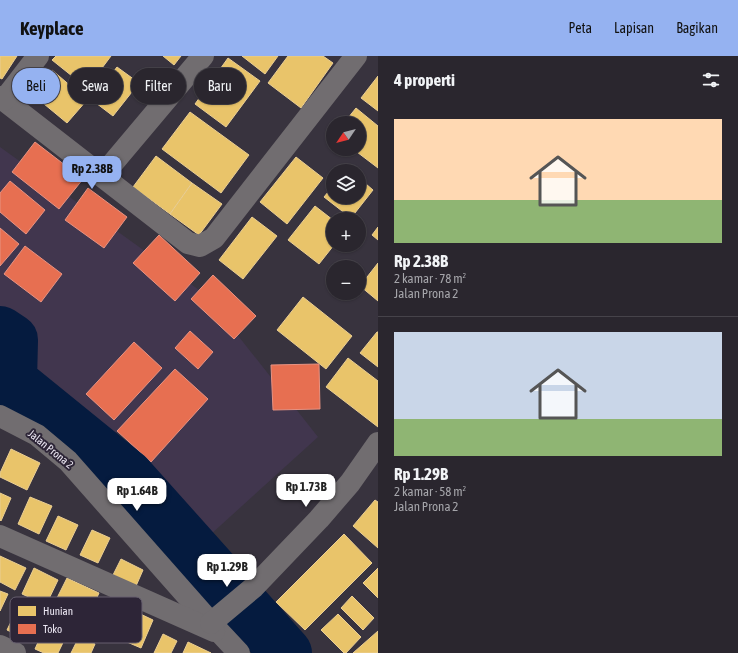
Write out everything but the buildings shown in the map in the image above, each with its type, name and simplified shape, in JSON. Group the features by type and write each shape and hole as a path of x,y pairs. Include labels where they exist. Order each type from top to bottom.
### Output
{"street":[{"path":"38,56 2,98 188,243 200,246 214,238 356,56"},
{"path":"102,176 204,56"},
{"name":"Jalan Prona 2","path":"0,416 37,435 68,461 218,624 239,653"},
{"path":"0,536 218,624 319,519 350,483 378,444"},
{"path":"0,646 15,653"}],"shaded area":[{"path":"0,147 206,295 318,437 210,535 122,435 0,383"}],"waterway":[{"path":"0,332 12,340 11,381 128,476 286,653"}]}
